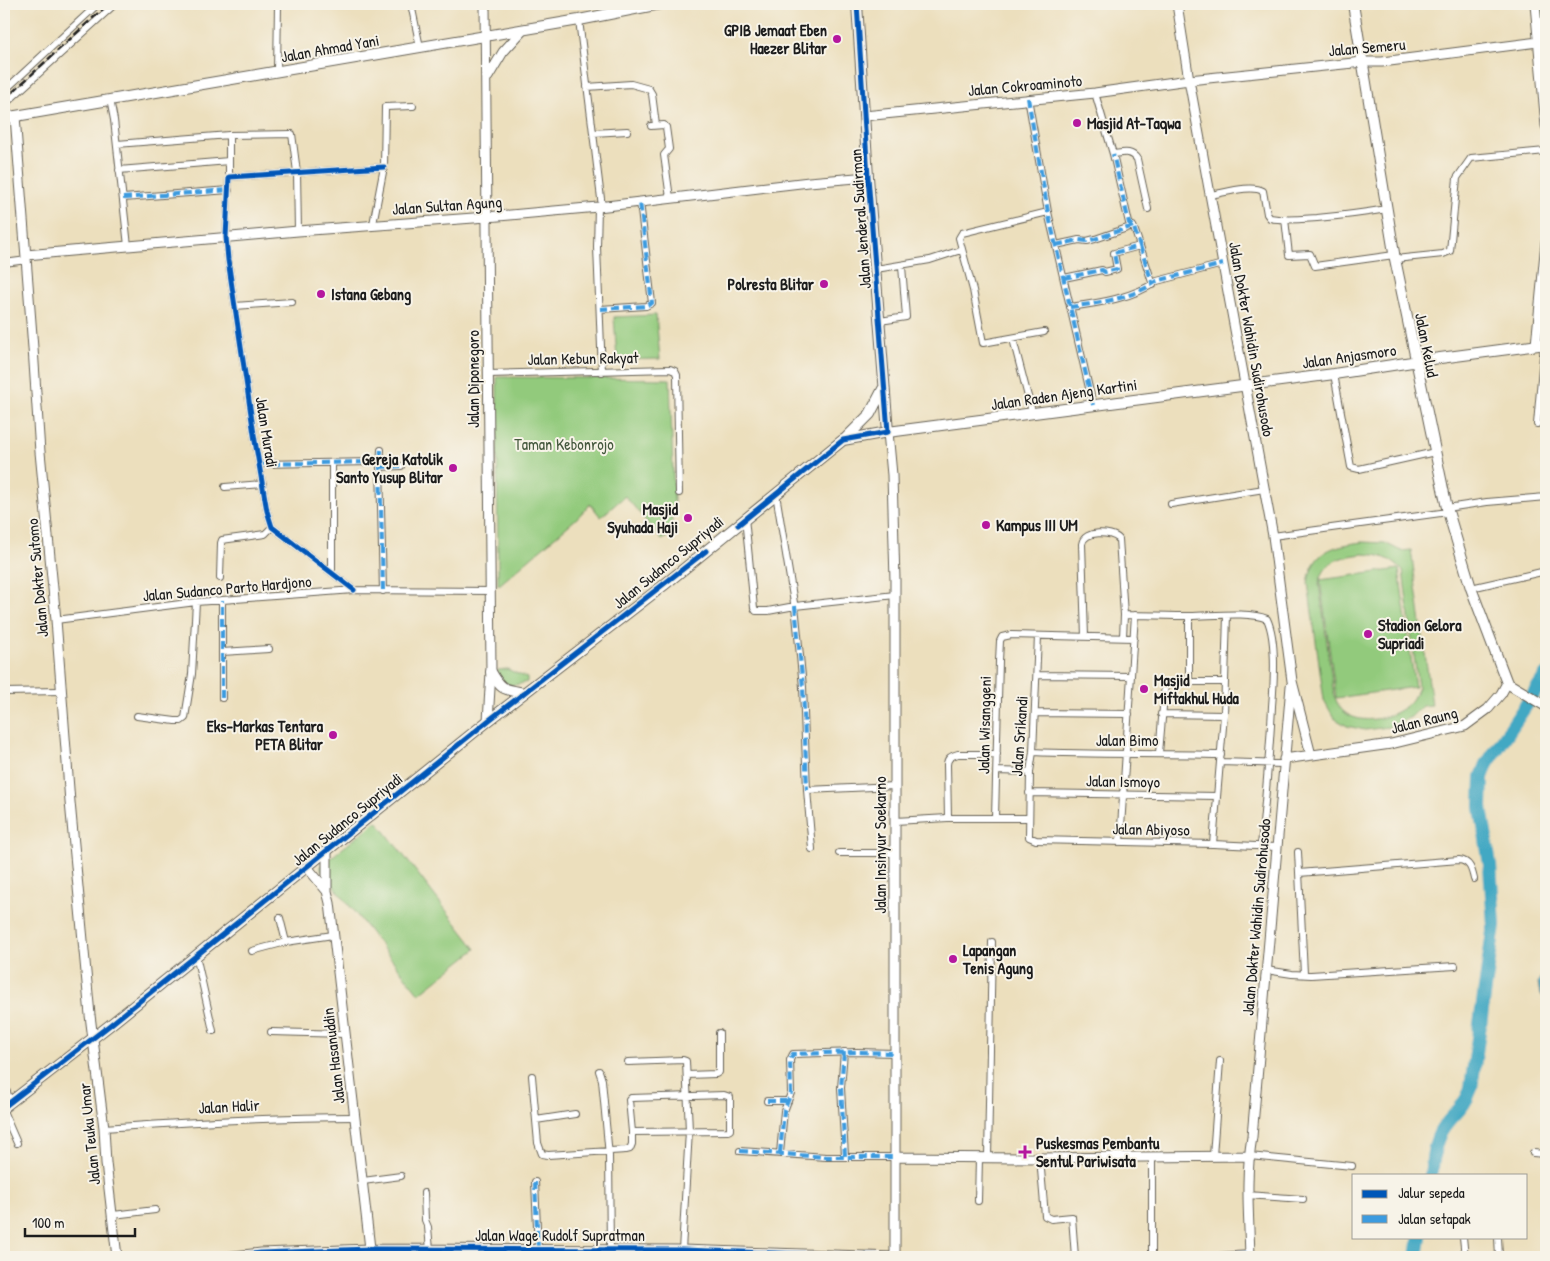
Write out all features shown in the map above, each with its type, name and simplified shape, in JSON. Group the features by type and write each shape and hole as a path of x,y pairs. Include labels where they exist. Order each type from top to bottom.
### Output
{"main road":[{"name":"Jalan Diponegoro","path":"485,4 491,591 491,672 488,721"},
{"name":"Jalan Ahmad Yani","path":"4,118 15,120 111,104 278,72 523,30 660,4"},
{"name":"Jalan Jenderal Sudirman","path":"857,4 868,177 888,432"},
{"name":"Jalan Dokter Wahidin Sudirohusodo","path":"1177,4 1222,264 1273,536 1292,681 1311,755"},
{"name":"Jalan Kelud","path":"1352,4 1395,257 1447,510 1471,588 1510,685"},
{"path":"1535,4 1543,41 1546,126"},
{"path":"486,82 500,56 523,30"},
{"name":"Jalan Semeru","path":"1189,80 1363,62 1382,62 1543,41"},
{"name":"Jalan Cokroaminoto","path":"864,116 1028,98 1095,93 1189,80"},
{"name":"Jalan Dokter Sutomo","path":"15,120 40,452 56,620 70,802 93,1037"},
{"name":"Jalan Sultan Agung","path":"26,257 298,230 600,207 809,182 868,177"},
{"path":"1542,344 1546,242"},
{"name":"Jalan Anjasmoro","path":"1244,385 1542,344"},
{"path":"843,440 870,414 885,385"},
{"name":"Jalan Raden Ajeng Kartini","path":"888,432 1244,385"},
{"name":"Jalan Sudanco Supriyadi","path":"7,1104 488,721 706,551 843,440 888,432"},
{"name":"Jalan Insinyur Soekarno","path":"888,432 892,475 895,595 894,1257"},
{"path":"491,672 499,686 506,690 524,693"},
{"name":"Jalan Dokter Wahidin Sudirohusodo","path":"1250,1256 1249,1156 1275,847 1292,681"},
{"path":"1510,685 1546,706"},
{"name":"Jalan Raung","path":"1283,762 1311,755 1391,744 1471,724 1510,685"},
{"name":"Jalan Hasanuddin","path":"326,851 327,890 363,1181 370,1253"},
{"path":"307,867 327,890"},
{"name":"Jalan Teuku Umar","path":"93,1037 117,1257"},
{"path":"895,1157 1249,1156"},
{"name":"Jalan Wage Rudolf Supratman","path":"226,1257 430,1250 456,1254 502,1254 538,1250 562,1254 682,1250 894,1257"}],"street":[{"path":"4,91 98,4"},
{"path":"4,105 115,4"},
{"path":"278,4 278,72"},
{"path":"411,4 420,48"},
{"path":"579,20 594,133 600,207 597,247 602,372"},
{"path":"587,87 632,84 649,88 652,94 653,126 664,125 666,127 668,149 664,155 670,198"},
{"path":"1095,93 1113,154 1129,223 1133,226 1153,285"},
{"path":"1028,98 1048,212 1093,405"},
{"path":"111,104 128,246"},
{"path":"373,224 384,167 385,107 413,106"},
{"path":"594,133 627,131"},
{"path":"117,144 229,136 292,134 297,172 298,230"},
{"name":"Jalan Muradi","path":"229,136 230,161 226,237 255,442 267,510 272,527"},
{"path":"1285,219 1289,255 1310,254 1315,266 1443,254 1450,251 1457,178 1471,158 1546,151"},
{"path":"1113,154 1128,152 1138,159 1148,209"},
{"path":"119,170 230,161"},
{"path":"229,177 384,167"},
{"path":"1210,195 1252,188 1259,189 1263,191 1268,216 1274,219 1291,220 1342,216 1387,209"},
{"path":"123,198 228,190"},
{"path":"600,309 646,306 652,303 640,202"},
{"path":"1044,332 985,344 982,342 973,290 959,238 962,233 1048,212"},
{"path":"1056,245 1079,240 1095,240 1133,226"},
{"path":"1064,278 1102,270 1105,272 1117,269 1114,252 1140,246"},
{"path":"876,269 930,260 961,250"},
{"name":"Jalan Sultan Agung","path":"4,263 26,257"},
{"path":"1070,307 1119,298 1153,285 1157,281 1222,264"},
{"path":"880,321 906,318 902,266"},
{"path":"235,306 292,302"},
{"path":"1013,338 1032,412"},
{"path":"1536,424 1542,344"},
{"name":"Jalan Kebun Rakyat","path":"488,374 675,370 677,375 679,493"},
{"path":"1334,374 1351,467 1359,469 1435,452"},
{"path":"381,450 383,591"},
{"path":"260,464 373,462 380,466 402,466"},
{"path":"332,463 332,573"},
{"path":"225,487 263,484"},
{"path":"1171,504 1264,489"},
{"path":"776,494 795,606 803,687 807,790 812,849"},
{"path":"1273,536 1488,502 1546,497"},
{"path":"741,522 756,611 762,612 795,606 895,595"},
{"path":"220,578 220,543 222,540 265,534 272,527 354,590"},
{"path":"1085,637 1082,544 1086,536 1094,534 1113,535 1119,539 1124,615 1123,637"},
{"path":"1471,588 1546,572"},
{"name":"Jalan Sudanco Parto Hardjono","path":"56,620 196,602 354,590 491,591"},
{"path":"222,601 222,698"},
{"path":"137,716 176,721 181,721 185,718 192,674 196,602"},
{"path":"1124,615 1260,616 1269,622 1274,660 1274,678 1261,846"},
{"path":"1120,842 1136,615"},
{"path":"1214,844 1224,716 1227,615"},
{"path":"1189,616 1189,682"},
{"name":"Jalan Wisanggeni","path":"994,818 1000,641 1002,637 1006,636 1038,636"},
{"path":"1038,636 1134,638"},
{"name":"Jalan Srikandi","path":"1029,838 1029,794 1033,752 1038,636"},
{"path":"222,652 269,649"},
{"path":"1037,675 1131,676"},
{"path":"1159,753 1165,684 1225,682"},
{"path":"4,692 61,691"},
{"path":"1035,713 1129,714"},
{"path":"1162,714 1224,716"},
{"name":"Jalan Bimo","path":"1033,752 1159,753 1268,763 1283,762"},
{"path":"948,818 947,765 949,758 958,754 997,754"},
{"path":"997,771 1030,772"},
{"path":"807,790 895,786"},
{"name":"Jalan Ismoyo","path":"1029,794 1217,796"},
{"path":"895,821 948,818 1028,818"},
{"name":"Jalan Abiyoso","path":"1029,838 1036,840 1275,847"},
{"path":"1298,852 1304,974"},
{"path":"839,853 895,853"},
{"path":"1299,874 1459,860 1470,865 1474,879"},
{"path":"280,918 286,942"},
{"path":"252,951 286,942 333,935"},
{"path":"988,1158 992,942"},
{"path":"196,955 213,1031"},
{"path":"1266,970 1304,974 1454,966"},
{"path":"271,1032 344,1034"},
{"path":"687,1075 716,1074 719,1072 719,1033"},
{"path":"844,1052 841,1101 845,1156"},
{"path":"780,1153 783,1119 792,1088 790,1060 793,1054 894,1053"},
{"path":"628,1062 683,1060 686,1063 688,1131 682,1250"},
{"path":"1213,1156 1220,1061"},
{"path":"599,1071 602,1080 610,1165 613,1253"},
{"path":"532,1076 538,1143 542,1154 548,1155 609,1153 630,1149 632,1132 630,1098 688,1095 730,1096 729,1131 632,1132"},
{"path":"4,1082 7,1104"},
{"path":"767,1101 788,1101"},
{"path":"4,1113 17,1144"},
{"path":"536,1120 575,1114"},
{"name":"Jalan Halir","path":"104,1128 216,1120 355,1117"},
{"path":"740,1151 826,1156 895,1157"},
{"path":"1533,1153 1546,1154"},
{"path":"1249,1156 1352,1166"},
{"path":"1152,1157 1152,1257"},
{"path":"978,1201 979,1158"},
{"path":"1040,1158 1045,1216 1051,1219 1072,1217 1075,1257"},
{"path":"363,1181 401,1176"},
{"path":"535,1182 538,1250"},
{"path":"424,1193 425,1220 428,1227 430,1250"},
{"path":"1248,1195 1303,1199"},
{"path":"113,1215 155,1210"},
{"path":"1463,1238 1464,1257"},
{"path":"1498,1238 1499,1257"},
{"path":"1204,1257 1250,1256"}],"green space":[{"path":"1539,4 1546,4 1546,48 1544,48"},
{"path":"656,315 660,359 617,360 614,317"},
{"name":"Taman Kebonrojo","path":"497,377 670,379 674,502 670,535 662,540 625,496 601,517 590,504 577,518 498,586"},
{"path":"1362,542 1385,543 1401,551 1411,550 1432,705 1422,706 1411,717 1388,727 1365,730 1347,726 1334,718 1324,700 1308,583 1314,563 1326,552 1342,545","holes":["1370,554 1390,560 1403,571 1418,687 1412,700 1404,707 1387,716 1368,720 1358,719 1341,709 1334,696 1319,583 1326,569 1335,561 1348,556"]},
{"path":"1399,569 1415,687 1336,698 1320,580"},
{"path":"507,669 527,678 527,682 511,685 502,683 499,680 498,670"},
{"path":"377,821 476,949 419,994 319,867"}],"water":[{"path":"1546,976 1545,998 1540,994 1538,982 1541,977"}],"waterway":[{"path":"1431,1174 1434,1151 1439,1135 1465,1101 1471,1088 1494,925 1490,865 1481,807 1482,777 1487,764 1546,675"},
{"path":"1417,1257 1420,1238"}],"railway":[{"path":"4,100 108,4"}],"marked path":[{"path":"1028,98 1048,212 1093,405"},
{"path":"1064,278 1102,270 1105,272 1117,269 1114,253 1140,246 1134,228 1129,223 1113,154"},
{"path":"123,198 229,190"},
{"path":"600,309 646,306 652,303 640,202"},
{"path":"1056,245 1079,240 1087,241 1133,226"},
{"path":"1140,246 1153,285"},
{"path":"1070,307 1127,296 1157,281 1223,264"},
{"path":"381,450 383,591"},
{"path":"260,464 378,462 380,465"},
{"path":"380,467 401,466"},
{"path":"222,601 222,698"},
{"path":"795,606 803,687 807,790"},
{"path":"844,1052 841,1088 845,1156"},
{"path":"780,1153 784,1111 791,1093 790,1060 793,1054 895,1053"},
{"path":"767,1101 788,1101"},
{"path":"740,1151 826,1157 895,1157"},
{"path":"535,1182 538,1250"},
{"path":"1203,1257 1250,1254"}],"cycle path":[{"path":"738,525 843,440 888,432 868,177 857,4"},
{"path":"354,590 272,527 267,511 228,260 226,237 229,177 384,167"},
{"path":"4,1107 110,1025 488,721 706,551"},
{"path":"225,1257 261,1253 370,1249 682,1250 895,1257"}],"place":[{"name":"GPIB Jemaat Eben Haezer Blitar","path":"837,39"},
{"name":"Masjid At-Taqwa","path":"1077,123"},
{"name":"Polresta Blitar","path":"824,284"},
{"name":"Istana Gebang","path":"321,294"},
{"name":"Gereja Katolik Santo Yusup Blitar","path":"453,468"},
{"name":"Masjid Syuhada Haji","path":"688,518"},
{"name":"Kampus III UM","path":"986,525"},
{"name":"Stadion Gelora Supriadi","path":"1368,634"},
{"name":"Masjid Miftakhul Huda","path":"1144,689"},
{"name":"Eks-Markas Tentara PETA Blitar","path":"333,735"},
{"name":"Lapangan Tenis Agung","path":"953,959"},
{"name":"Puskesmas Pembantu Sentul Pariwisata","path":"1025,1152"}]}
